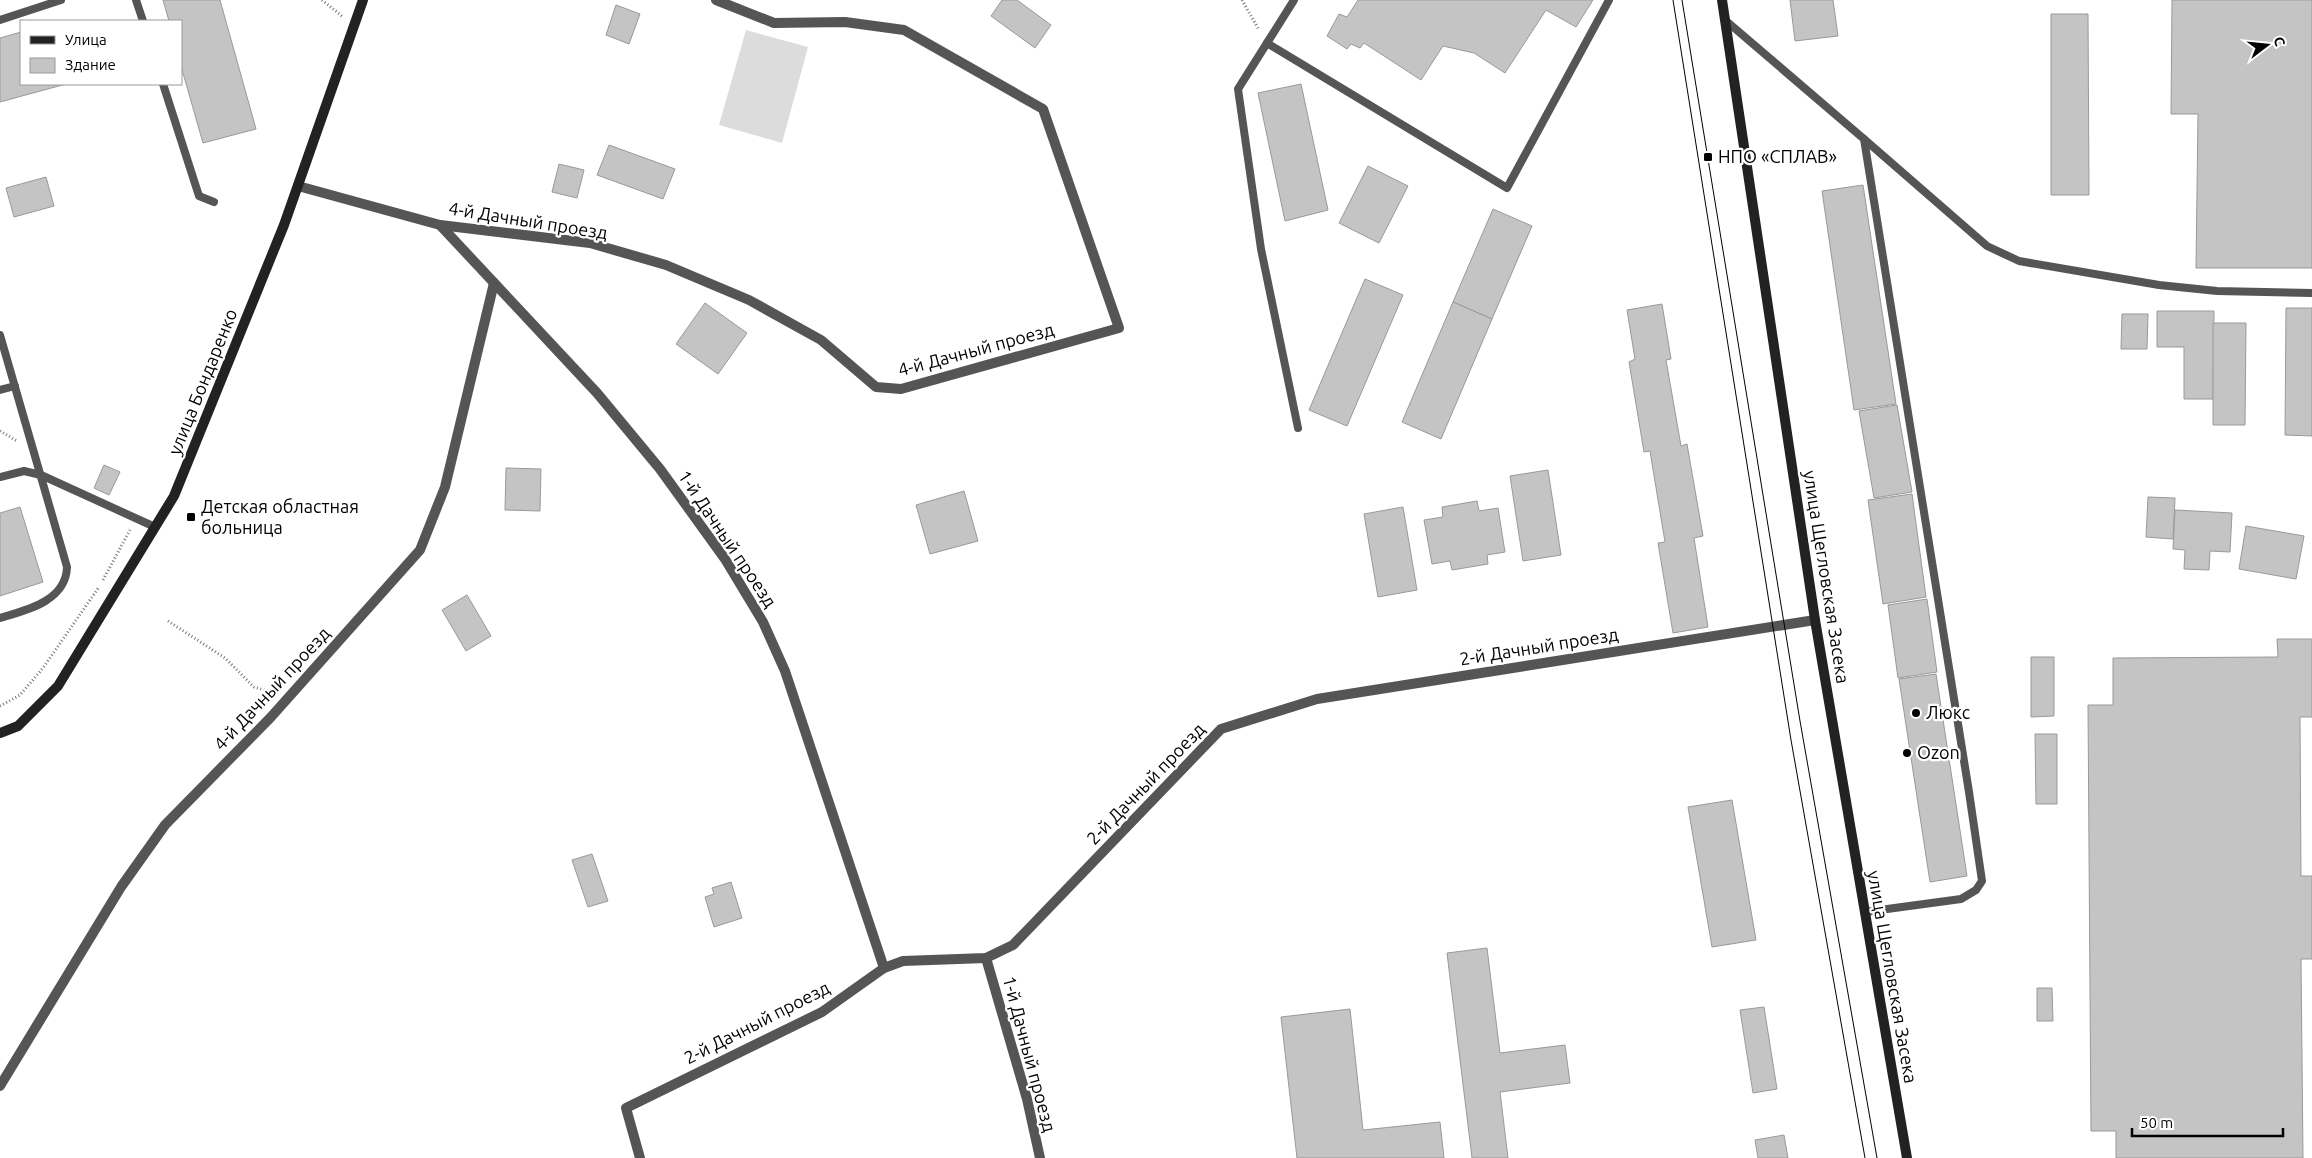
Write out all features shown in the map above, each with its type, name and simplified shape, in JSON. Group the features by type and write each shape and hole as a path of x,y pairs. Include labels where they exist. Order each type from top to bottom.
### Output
{"street":[{"name":"улица Бондаренко","path":"0,733 18,726 58,686 174,496 284,226 363,0"},
{"name":"4-й Дачный проезд","path":"298,186 440,224 590,244 666,265 749,300 821,340 876,387 901,389 1119,328 1043,109 904,30 845,22 774,23 716,0"},
{"name":"улица Щегловская Засека","path":"1722,0 1814,620 1907,1158"},
{"name":"1-й Дачный проезд","path":"440,224 597,393 660,469 725,559 763,622 785,671 884,968"},
{"name":"4-й Дачный проезд","path":"0,1086 121,887 165,825 289,698 420,550 445,487 494,282"},
{"name":"2-й Дачный проезд","path":"640,1158 626,1108 822,1012 884,968 903,961 986,958 1013,945 1221,729 1318,699 1814,620"},
{"name":"1-й Дачный проезд","path":"986,958 1027,1099 1040,1158"}],"lane":[{"path":"0,20 61,0"},
{"path":"136,0 143,20"},
{"path":"1294,0 1238,90 1261,249 1298,428"},
{"path":"1267,43 1507,188 1609,0"},
{"path":"1725,20 1987,246 2020,261 2159,285 2218,290 2312,293"},
{"path":"163,85 199,196 214,202"},
{"path":"1864,139 1982,881 1976,890 1962,899 1865,912"},
{"path":"0,335 67,567 66,577 61,587 48,600 35,607 0,618"},
{"path":"0,390 15,386"},
{"path":"0,477 24,471 40,474 155,527"}],"path":[{"path":"322,0 354,26"},
{"path":"1242,0 1267,43"},
{"path":"0,706 20,695 43,668 101,584 136,518"},
{"path":"168,622 225,658 254,687 289,698"}],"shaded area":[{"path":"746,30 808,47 782,143 719,125"}],"building":[{"path":"163,0 220,0 256,129 203,143 182,70 182,20 169,20"},
{"path":"1002,0 1017,0 1051,25 1035,48 991,16"},
{"path":"1358,0 1593,0 1576,27 1546,10 1505,73 1474,53 1443,46 1421,80 1364,43 1360,48 1351,44 1347,49 1327,36 1339,14 1347,17"},
{"path":"1790,0 1833,0 1838,36 1795,41"},
{"path":"2172,0 2312,0 2312,268 2196,268 2198,114 2171,114"},
{"path":"616,5 640,14 629,44 606,35"},
{"path":"2051,14 2088,14 2089,195 2051,195"},
{"path":"20,32 20,85 62,85 0,102 0,38"},
{"path":"1301,84 1328,210 1285,221 1258,93"},
{"path":"609,145 675,169 663,199 597,175"},
{"path":"559,164 584,170 577,198 552,192"},
{"path":"1368,166 1408,186 1379,243 1339,223"},
{"path":"46,177 54,206 14,217 6,188"},
{"path":"1863,185 1896,404 1854,410 1822,191"},
{"path":"1493,209 1532,226 1492,319 1453,302"},
{"path":"1365,279 1403,295 1347,426 1309,410"},
{"path":"1453,302 1492,319 1441,439 1402,422"},
{"path":"705,303 747,333 718,374 676,344"},
{"path":"1662,304 1671,359 1666,360 1681,446 1687,444 1703,536 1694,538 1708,627 1673,633 1658,543 1665,542 1650,451 1644,452 1629,362 1635,359 1627,310"},
{"path":"2286,308 2312,308 2312,436 2285,435"},
{"path":"2157,311 2214,311 2213,399 2184,399 2184,347 2157,347"},
{"path":"2122,314 2148,314 2147,349 2121,349"},
{"path":"2213,323 2246,323 2245,425 2213,425"},
{"path":"1897,405 1912,492 1874,498 1859,411"},
{"path":"104,465 120,472 109,495 94,488"},
{"path":"506,468 541,469 540,511 505,510"},
{"path":"1548,470 1561,555 1523,561 1510,476"},
{"path":"964,491 978,541 930,554 916,505"},
{"path":"1912,494 1926,597 1883,604 1868,500"},
{"path":"2148,497 2175,498 2173,539 2146,537"},
{"path":"1477,501 1479,511 1498,508 1505,552 1487,555 1488,564 1452,570 1450,561 1432,564 1424,520 1443,517 1442,507"},
{"path":"20,507 43,582 0,596 0,513"},
{"path":"1403,507 1417,590 1378,597 1364,514"},
{"path":"2175,510 2232,513 2230,552 2210,551 2209,570 2184,569 2185,550 2173,549"},
{"path":"2246,526 2304,536 2296,579 2239,569"},
{"path":"467,595 491,636 466,651 442,610"},
{"path":"1927,599 1937,672 1898,678 1888,605"},
{"path":"2277,639 2312,639 2312,717 2300,717 2301,876 2312,876 2312,959 2301,959 2303,1158 2116,1158 2116,1131 2091,1131 2088,705 2113,705 2113,658 2278,657"},
{"path":"2031,657 2054,657 2054,716 2031,717"},
{"path":"1936,674 1967,876 1930,882 1899,679"},
{"path":"2035,734 2057,734 2057,804 2036,804"},
{"path":"1732,800 1756,940 1712,947 1688,807"},
{"path":"592,854 608,901 588,907 572,860"},
{"path":"731,882 742,918 714,927 705,897 714,894 712,888"},
{"path":"1487,948 1500,1053 1565,1045 1570,1083 1500,1092 1508,1158 1472,1158 1447,953"},
{"path":"2037,988 2052,988 2053,1021 2037,1021"},
{"path":"1764,1007 1777,1089 1753,1093 1740,1010"},
{"path":"1350,1009 1363,1130 1440,1122 1444,1158 1297,1158 1281,1017"},
{"path":"1784,1135 1788,1158 1758,1158 1755,1140"}],"tram line":[{"path":"1673,0 1791,740 1865,1158"},
{"path":"1682,0 1800,721 1877,1158"}],"place":[{"name":"НПО «СПЛАВ»","path":"1708,157"},
{"name":"Детская областная больница","path":"191,517"},
{"name":"Люкс","path":"1916,713"},
{"name":"Ozon","path":"1907,753"}]}
